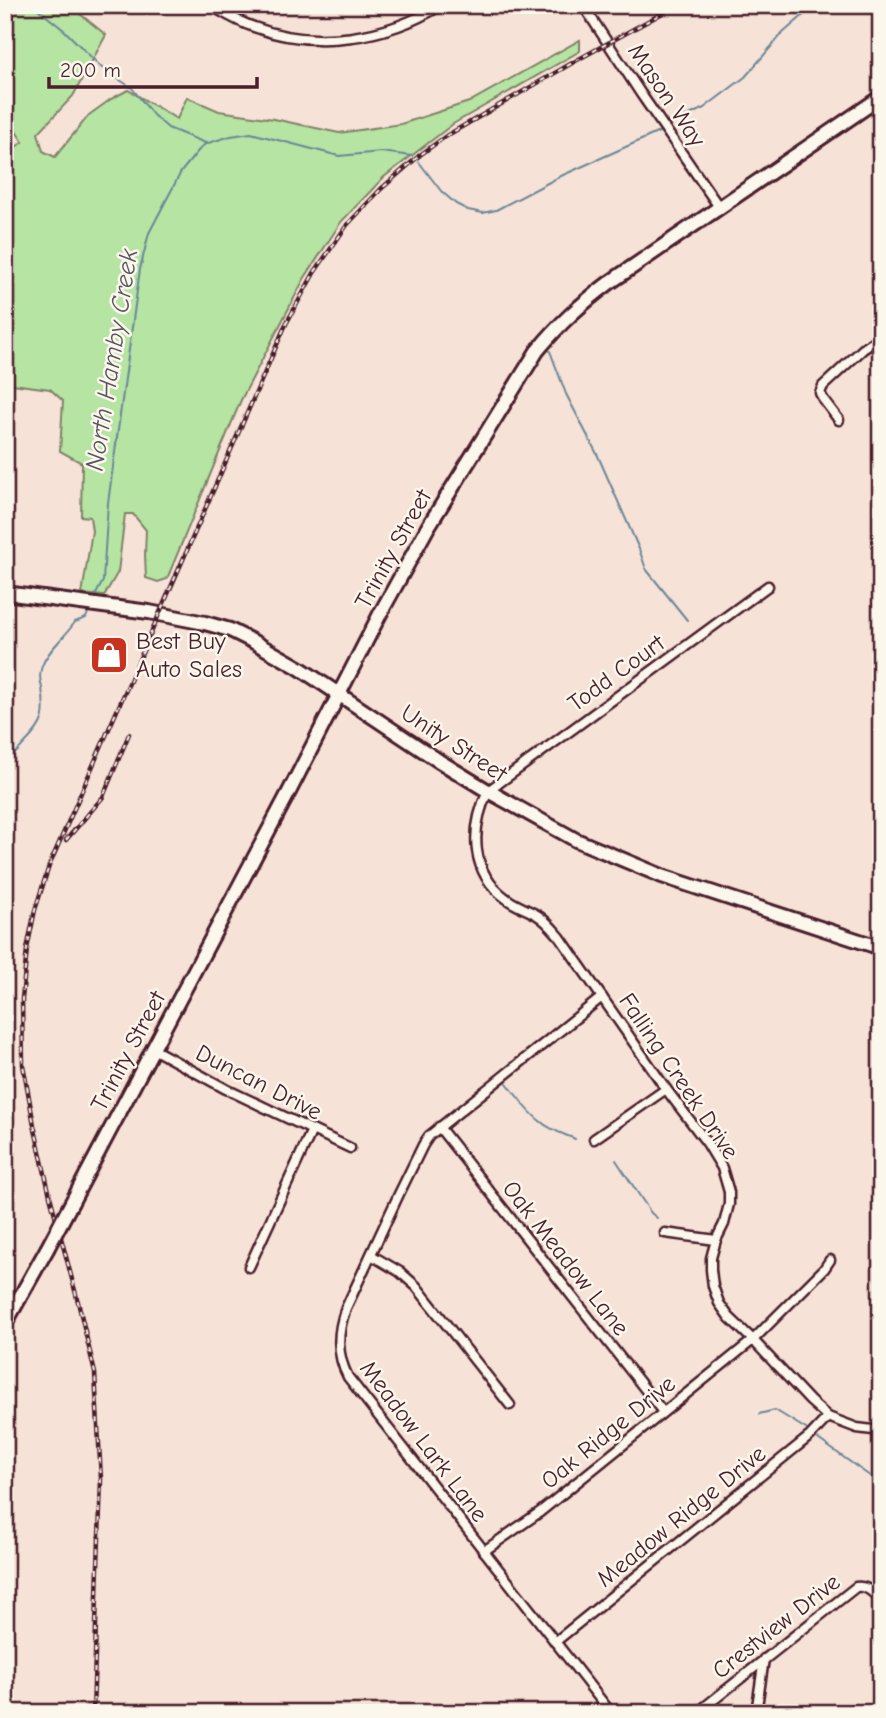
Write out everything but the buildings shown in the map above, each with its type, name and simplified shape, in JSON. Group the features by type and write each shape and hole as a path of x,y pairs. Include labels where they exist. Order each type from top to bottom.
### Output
{"street":[{"path":"210,5 255,28 275,34 341,39 386,31 412,22 441,5"},
{"name":"Mason Way","path":"583,5 719,207"},
{"name":"Trinity Street","path":"5,1324 153,1049 380,614 428,527 537,351 557,326 577,308 632,267 881,97"},
{"path":"839,420 823,400 820,393 823,386 863,349 881,337"},
{"name":"Todd Court","path":"488,791 768,586"},
{"name":"Unity Street","path":"5,593 149,612 205,622 230,630 340,693 488,791 576,840 654,873 881,948"},
{"name":"Falling Creek Drive","path":"488,791 477,825 477,858 485,874 508,900 538,915 550,926 707,1143 722,1168 729,1192 729,1204 716,1240 710,1270 719,1303 729,1317 828,1417 857,1428 881,1431"},
{"name":"Meadow Lark Lane","path":"602,997 439,1127 423,1145 341,1321 338,1341 343,1368 373,1410 611,1713"},
{"name":"Duncan Drive","path":"153,1049 226,1089 350,1147"},
{"path":"594,1139 666,1089"},
{"name":"Oak Meadow Lane","path":"439,1127 663,1412"},
{"path":"248,1267 312,1130"},
{"path":"665,1233 716,1240"},
{"path":"371,1255 400,1272 416,1286 510,1405"},
{"name":"Oak Ridge Drive","path":"484,1551 540,1512 753,1340 830,1260"},
{"name":"Meadow Ridge Drive","path":"555,1642 800,1445 828,1417"},
{"name":"Crestview Drive","path":"696,1713 856,1587 862,1586 871,1591 881,1601"},
{"path":"756,1713 764,1659"}],"green space":[{"path":"5,5 69,5 106,35 73,96 38,133 43,151 55,157 89,115 128,90 177,119 187,97 219,111 339,133 401,124 469,102 580,40 580,51 453,124 384,177 341,222 304,279 241,400 167,579 158,582 146,578 146,530 133,514 125,514 118,572 104,596 82,594 92,531 90,517 81,516 82,463 60,451 63,401 50,389 5,383 5,154 23,142 5,115"}],"waterway":[{"path":"33,5 65,31 102,68 132,88 153,115 168,128 208,144"},
{"name":"North Hamby Creek","path":"673,123 704,108 745,77 783,33 815,5"},
{"name":"North Hamby Creek","path":"419,162 441,191 456,204 483,213 496,210 561,176 659,132"},
{"name":"North Hamby Creek","path":"94,598 103,581 108,503 140,269 149,233 181,172 205,144 251,133 339,156 381,152 412,156"},
{"path":"550,351 566,394 598,456 646,569 687,620"},
{"name":"North Hamby Creek","path":"5,761 32,736 40,724 44,705 40,674 44,661 75,622 86,618 89,610"},
{"path":"507,1083 540,1121 575,1139"},
{"path":"616,1160 657,1218"},
{"path":"759,1414 775,1410 806,1429"},
{"path":"818,1439 881,1484"}],"railway":[{"path":"93,1713 101,1479 95,1373 50,1196 23,1065 22,999 27,949 35,910 49,866 286,324 314,273 347,225 381,189 446,136 677,5"},
{"path":"66,840 103,797 129,734"}],"place":[{"name":"Best Buy Auto Sales","path":"109,655"}]}
